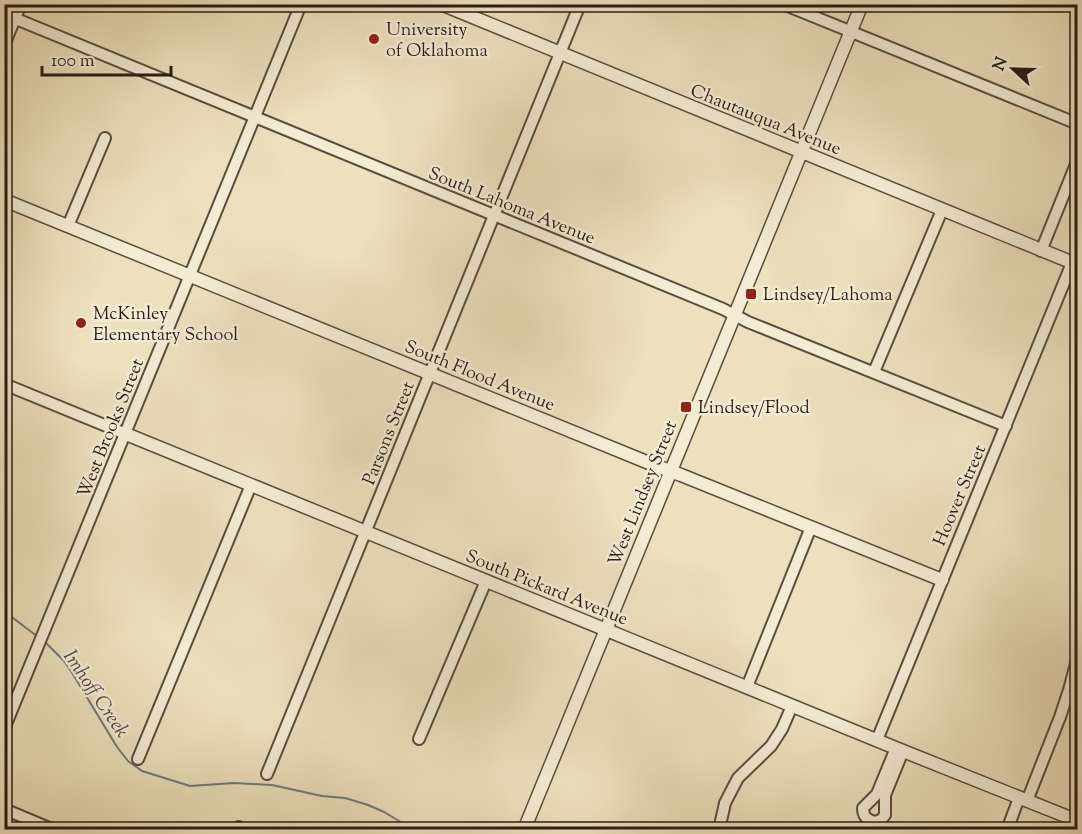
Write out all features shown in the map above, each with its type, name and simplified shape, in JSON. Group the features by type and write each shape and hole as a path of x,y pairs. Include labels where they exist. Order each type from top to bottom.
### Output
{"street":[{"path":"4,45 10,16 21,4"},
{"name":"West Brooks Street","path":"4,729 301,4"},
{"name":"Chautauqua Avenue","path":"441,4 1075,264"},
{"name":"Parsons Street","path":"267,774 580,4"},
{"path":"783,4 1077,124"},
{"name":"West Lindsey Street","path":"524,830 862,4"},
{"name":"South Lahoma Avenue","path":"10,16 712,304 748,322 1006,426"},
{"path":"69,226 105,138"},
{"path":"1041,251 1077,159"},
{"name":"South Flood Avenue","path":"4,200 942,580"},
{"path":"874,372 942,210"},
{"name":"Hoover Street","path":"877,740 1075,264"},
{"name":"South Pickard Avenue","path":"4,384 1077,821"},
{"path":"138,759 251,485"},
{"path":"747,687 811,527"},
{"path":"419,739 486,580"},
{"path":"1007,830 1052,742 1075,677 1077,656"},
{"path":"720,829 725,803 733,786 743,772 766,752 777,738 792,706"},
{"path":"900,750 885,795 885,815 875,822 869,820 864,815 863,808 877,794 900,750"},
{"path":"4,809 54,830"}],"waterway":[{"name":"Imhoff Creek","path":"4,611 38,637"},
{"name":"Imhoff Creek","path":"45,642 71,671 117,747 128,761 142,771 190,786 234,783 272,785 322,796 345,798 384,812 414,830"}],"place":[{"name":"University of Oklahoma","path":"374,39"},
{"name":"Lindsey/Lahoma","path":"751,294"},
{"name":"McKinley Elementary School","path":"81,323"},
{"name":"Lindsey/Flood","path":"686,407"}]}
